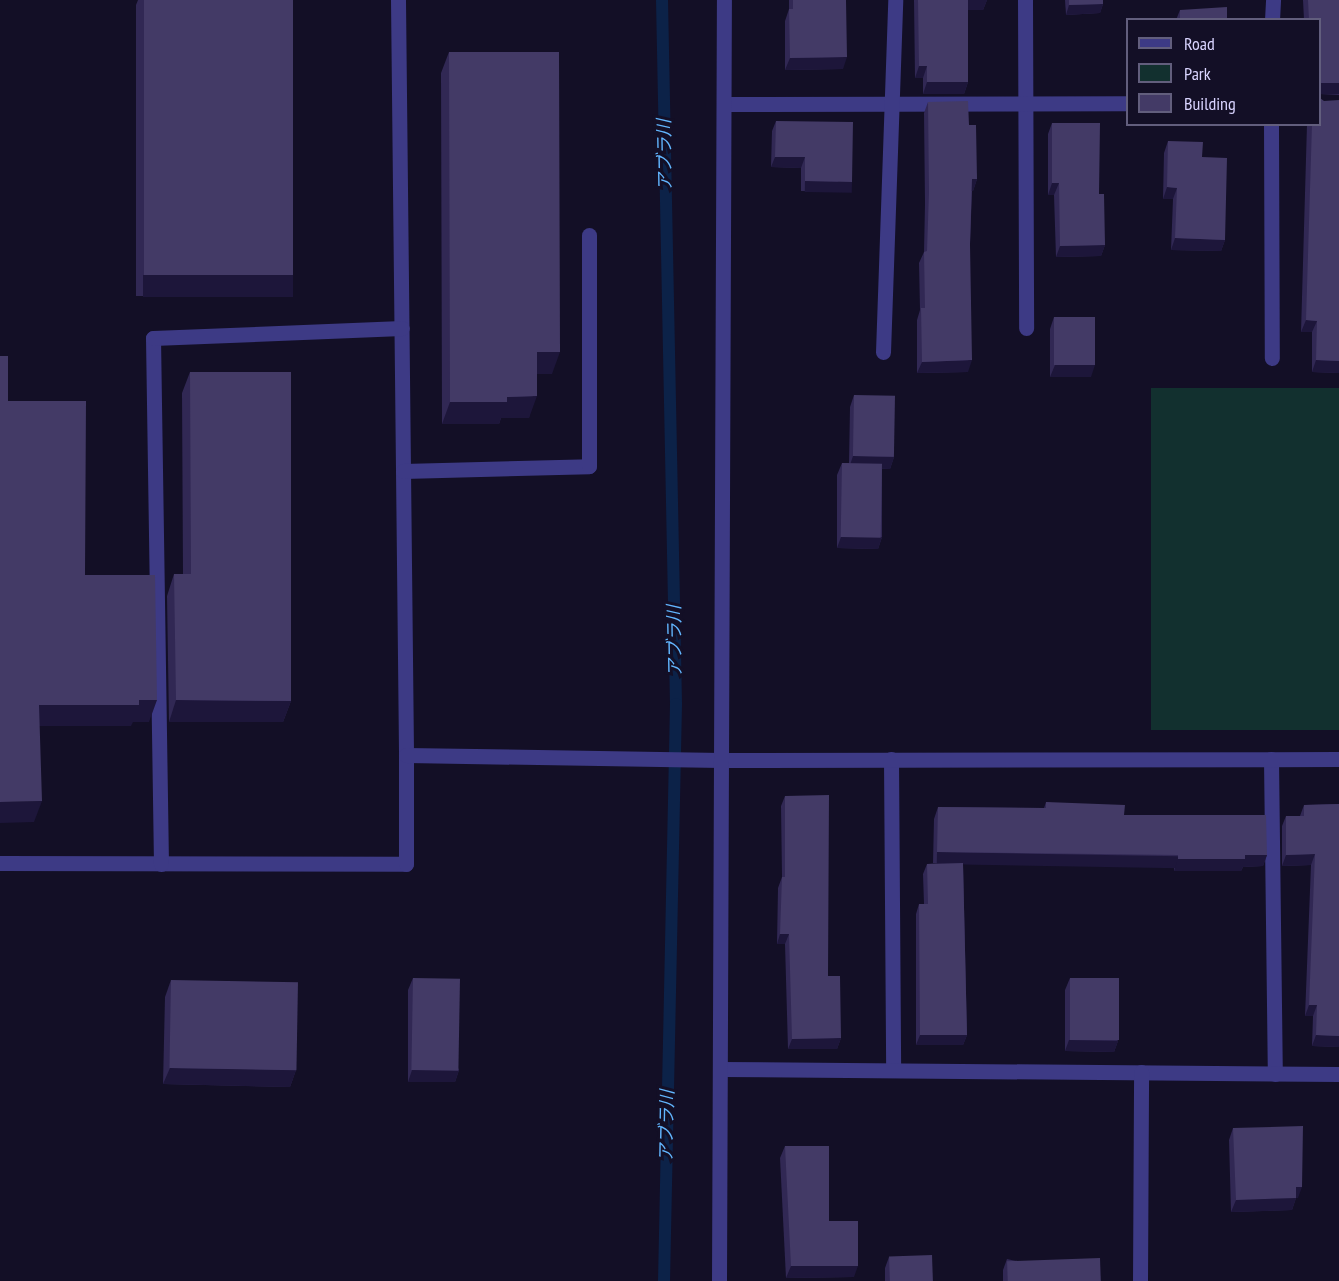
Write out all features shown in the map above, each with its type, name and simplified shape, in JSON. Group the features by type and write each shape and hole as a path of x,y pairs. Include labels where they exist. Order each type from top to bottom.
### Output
{"street":[{"path":"0,863 406,864 398,0"},
{"path":"719,1281 724,0"},
{"path":"883,352 895,0"},
{"path":"1025,0 1026,328"},
{"path":"1272,18 1273,0"},
{"path":"724,104 1126,103"},
{"path":"1270,126 1272,358"},
{"path":"403,471 588,466 589,235"},
{"path":"161,864 153,338 402,328"},
{"path":"406,755 721,760 1339,759"},
{"path":"891,759 893,1070"},
{"path":"1272,759 1275,1074"},
{"path":"720,1069 1339,1074"},
{"path":"1140,1281 1141,1072"}],"green space":[{"path":"1151,388 1339,388 1339,730 1151,730"}],"building":[{"path":"144,0 293,0 293,275 144,275"},
{"path":"793,0 846,0 847,57 790,58 789,9 793,9"},
{"path":"918,0 968,0 968,82 927,82 927,66 919,66"},
{"path":"1069,0 1103,0 1103,4 1069,5"},
{"path":"1308,0 1339,0 1339,83 1321,83 1321,18 1309,18"},
{"path":"1227,7 1227,18 1180,18 1180,10"},
{"path":"449,52 559,52 560,352 537,352 537,396 507,397 507,402 450,402"},
{"path":"1321,99 1324,101 1339,100 1339,361 1316,360 1317,321 1306,320 1312,126 1321,126"},
{"path":"968,101 969,125 976,125 977,179 972,179 970,244 972,360 922,362 921,308 925,308 924,252 927,251 929,192 928,102"},
{"path":"776,121 853,122 852,182 805,181 805,157 775,157"},
{"path":"1052,123 1100,123 1099,194 1104,194 1105,245 1060,246 1059,183 1052,183"},
{"path":"1168,141 1203,142 1202,157 1227,158 1225,240 1175,238 1177,188 1167,187"},
{"path":"1054,317 1095,317 1095,365 1054,365"},
{"path":"0,356 8,356 8,401 86,401 85,575 155,575 157,700 139,700 139,705 39,705 42,801 0,802"},
{"path":"190,372 291,372 291,701 176,700 174,574 191,574"},
{"path":"854,395 895,396 894,457 853,456"},
{"path":"842,463 882,464 881,538 841,537"},
{"path":"829,795 828,976 840,976 841,1038 792,1039 789,934 780,934 782,877 785,877 785,796"},
{"path":"1046,802 1125,805 1124,815 1266,815 1267,855 1245,855 1245,859 1178,859 1178,855 937,852 938,807 1046,808"},
{"path":"1339,804 1339,1036 1316,1035 1317,1005 1309,1005 1315,854 1286,855 1286,816 1304,816 1304,805"},
{"path":"963,863 967,1035 920,1035 919,904 928,904 927,864"},
{"path":"413,978 460,979 458,1071 411,1070"},
{"path":"1070,978 1119,978 1119,1040 1070,1040"},
{"path":"171,980 298,982 296,1070 169,1068"},
{"path":"1303,1126 1302,1187 1296,1187 1296,1198 1236,1200 1233,1128"},
{"path":"785,1146 829,1146 829,1221 858,1221 858,1266 791,1266"},
{"path":"932,1255 933,1281 890,1281 889,1257"},
{"path":"1100,1258 1101,1281 1008,1281 1007,1261"}],"waterway":[{"name":"アブラ川","path":"662,0 676,704 664,1281"}]}
